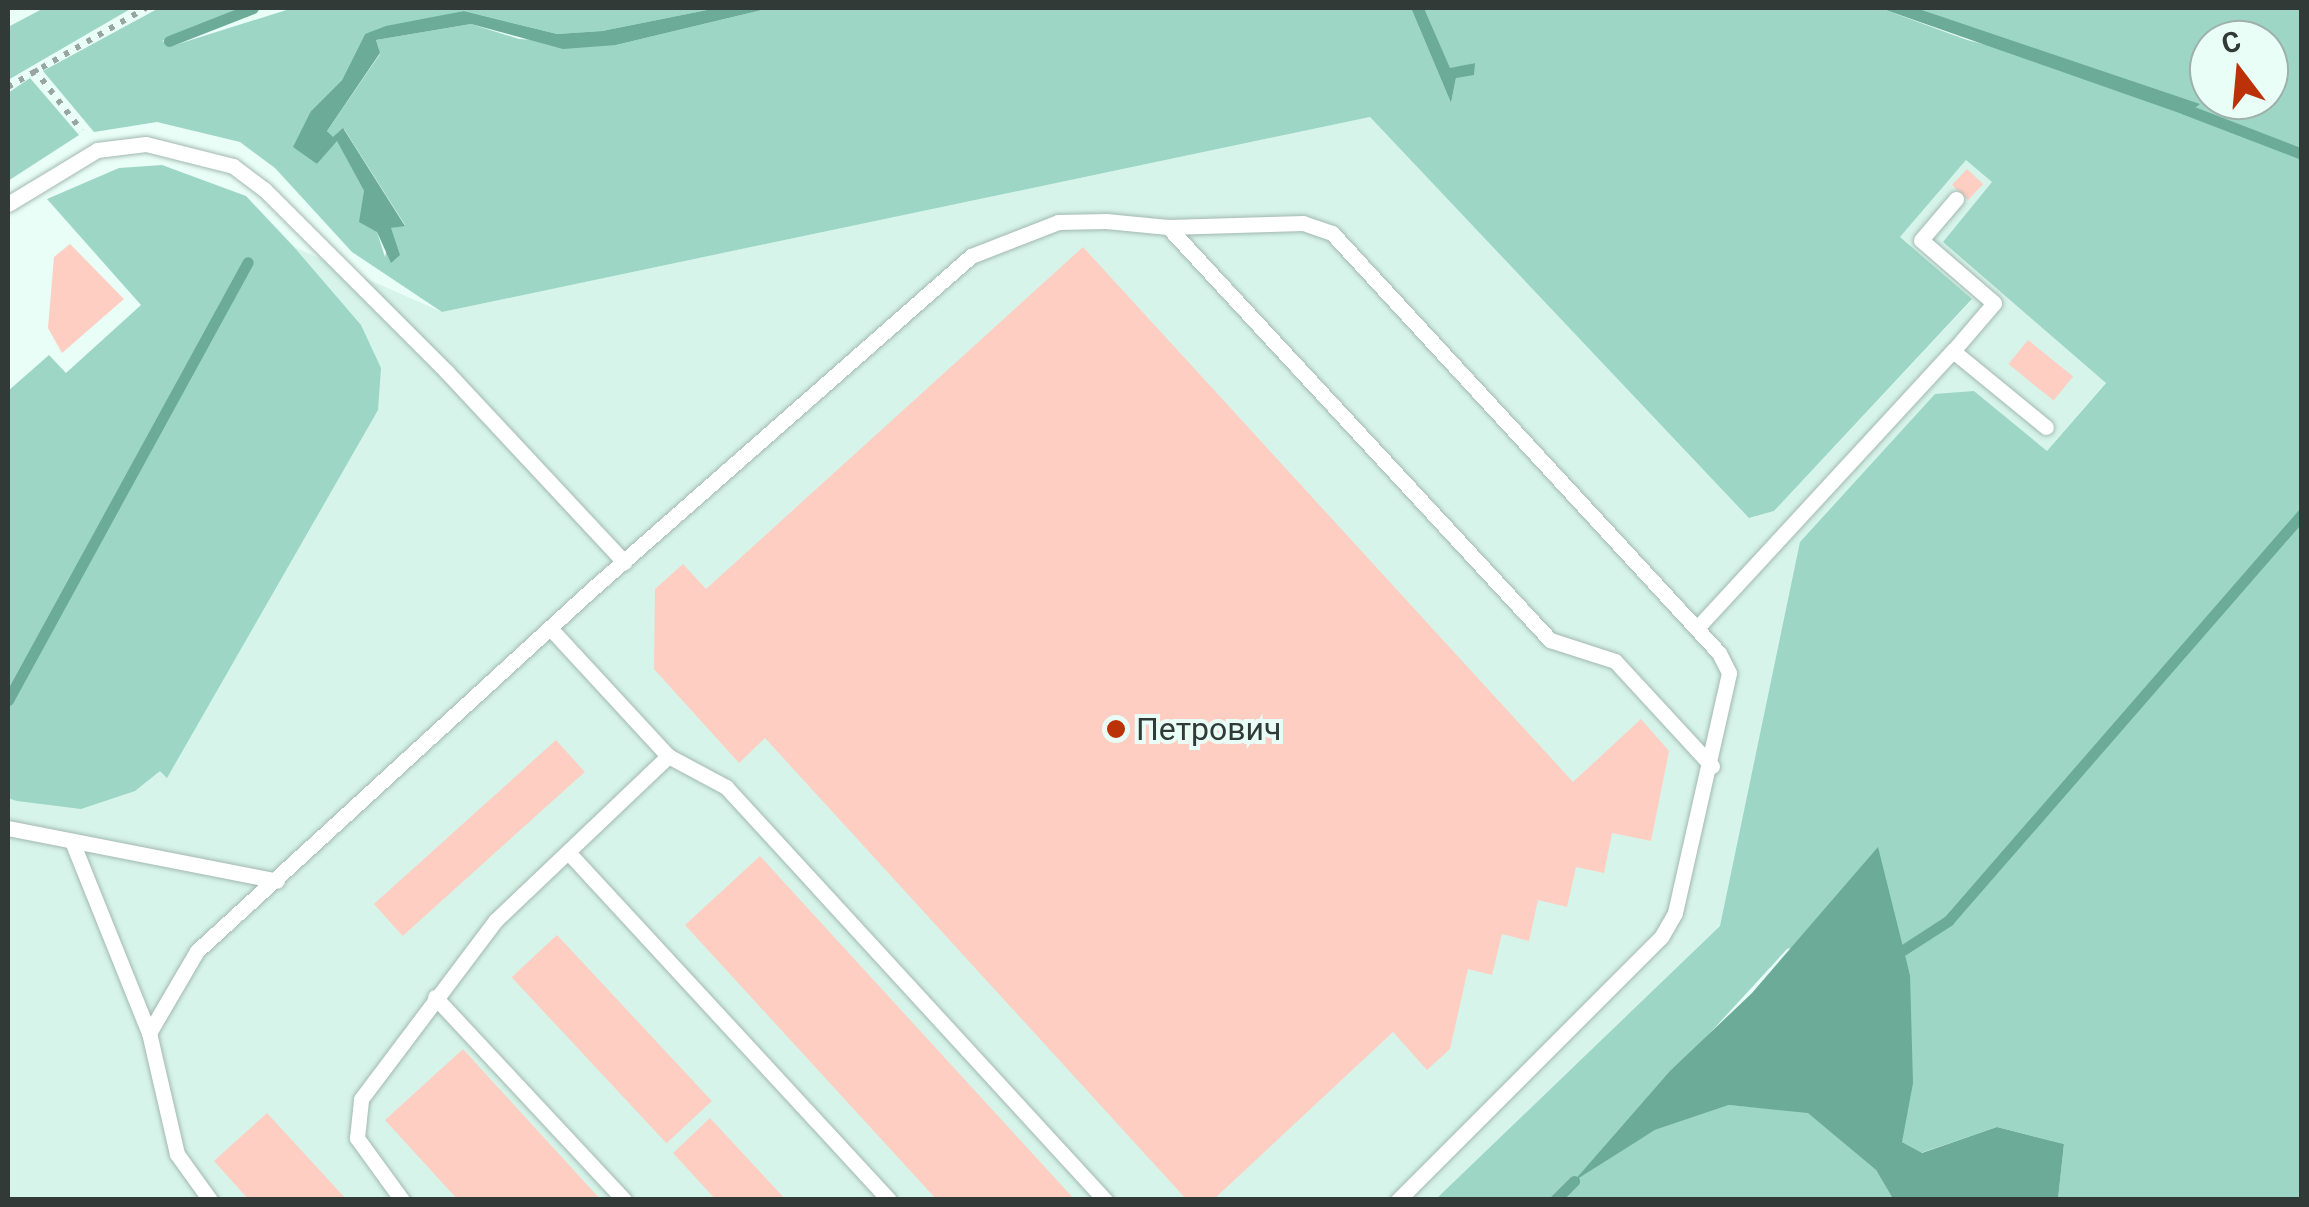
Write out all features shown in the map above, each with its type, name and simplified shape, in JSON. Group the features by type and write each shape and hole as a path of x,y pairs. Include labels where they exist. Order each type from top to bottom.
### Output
{"lane":[{"path":"8,204 97,150 146,144 188,150 233,166 265,190 624,562"},
{"path":"1697,628 1994,303 1921,240 1956,199"},
{"path":"149,1033 197,950 550,628 971,256 1058,222 1168,228 1303,223 1332,233 1697,628 1729,673 1712,766 1675,912 1662,937 1398,1200"},
{"path":"1168,228 1550,640 1615,661 1712,766"},
{"path":"1952,351 2046,427"},
{"path":"550,628 668,756 726,787 1105,1200"},
{"path":"402,1200 357,1138 361,1099 434,997 496,920 668,756"},
{"path":"8,828 277,881"},
{"path":"74,844 149,1033 177,1154 210,1200"},
{"path":"568,852 889,1200"},
{"path":"434,997 624,1200"}],"path":[{"path":"8,87 146,8"},
{"path":"34,70 97,150"}],"shaded area":[{"path":"44,8 132,8 8,80 8,27"},
{"path":"159,8 240,8 162,41 175,45 293,8 717,8 602,31 557,34 464,11 365,34 342,80 311,111 301,150 317,164 337,140 364,191 385,257 391,228 405,225 344,129 333,138 327,131 380,54 376,40 471,24 519,39 616,45 770,8 1411,8 1451,103 1456,78 1475,63 1450,69 1424,8 1880,8 1967,40 2089,70 1916,8 2301,8 2301,1199 2058,1199 2064,1144 1997,1127 1921,1153 1902,1142 1910,975 1895,924 1787,949 1578,1177 1655,1130 1729,1105 1808,1112 1876,1170 1893,1199 1436,1199 1720,926 1800,542 1935,394 1974,391 2047,451 2106,383 1943,242 1992,182 1966,160 1900,237 1972,299 1774,511 1749,518 1370,117 442,312 352,252 275,168 240,142 157,122 94,132 43,71"},
{"path":"717,8 770,8 616,45 563,49 471,24 376,40 380,53 327,131 333,137 343,128 405,226 391,228 400,255 391,263 377,232 359,222 364,191 337,141 317,164 293,147 311,111 342,80 365,34 386,26 464,11 557,34 602,31"},
{"path":"1411,8 1424,8 1450,68 1475,63 1474,75 1456,78 1451,103"},
{"path":"1880,8 1916,8 2189,100 2189,112 2185,115"},
{"path":"30,78 79,135 8,181 8,93"},
{"path":"1370,117 1750,518 1774,511 1972,300 1900,237 1966,160 1993,182 1943,242 2106,382 2047,451 1974,391 1729,889 1720,926 1436,1199 8,1199 8,720 294,247 442,312"},
{"path":"162,165 246,196 294,247 361,325 381,368 378,410 167,778 160,771 135,791 81,809 17,801 8,798 8,391 49,355 66,373 141,305 47,199 119,168"},
{"path":"1878,847 1910,975 1913,1083 1902,1142 1922,1153 1997,1127 2064,1144 2058,1199 1893,1199 1876,1170 1808,1113 1729,1105 1655,1130 1574,1181 1670,1071 1752,993"}],"building":[{"path":"1967,169 1983,184 1968,200 1952,185"},
{"path":"70,244 124,299 62,353 48,328 54,257"},
{"name":"Петрович","path":"1083,247 1573,782 1641,719 1669,751 1651,841 1612,833 1604,873 1576,867 1567,907 1538,900 1529,941 1502,934 1492,975 1468,969 1450,1049 1427,1070 1393,1032 1213,1200 1187,1200 765,738 739,763 654,669 655,589 683,564 706,589"},
{"path":"2028,340 2073,377 2054,401 2008,364"},
{"path":"556,740 585,772 403,936 374,904"},
{"path":"760,856 1075,1200 937,1200 685,925"},
{"path":"557,935 712,1101 666,1143 512,977"},
{"path":"463,1049 601,1200 458,1200 385,1120"},
{"path":"267,1113 347,1200 249,1200 214,1161"},
{"path":"710,1118 786,1200 716,1200 673,1153"}],"waterway":[{"path":"169,41 253,8"},
{"path":"2185,109 2302,154"},
{"path":"8,700 248,262"},
{"path":"1903,950 1948,921 2302,514"},
{"path":"1555,1200 1574,1181"}],"place":[{"name":"Петрович","path":"1116,729"}]}
